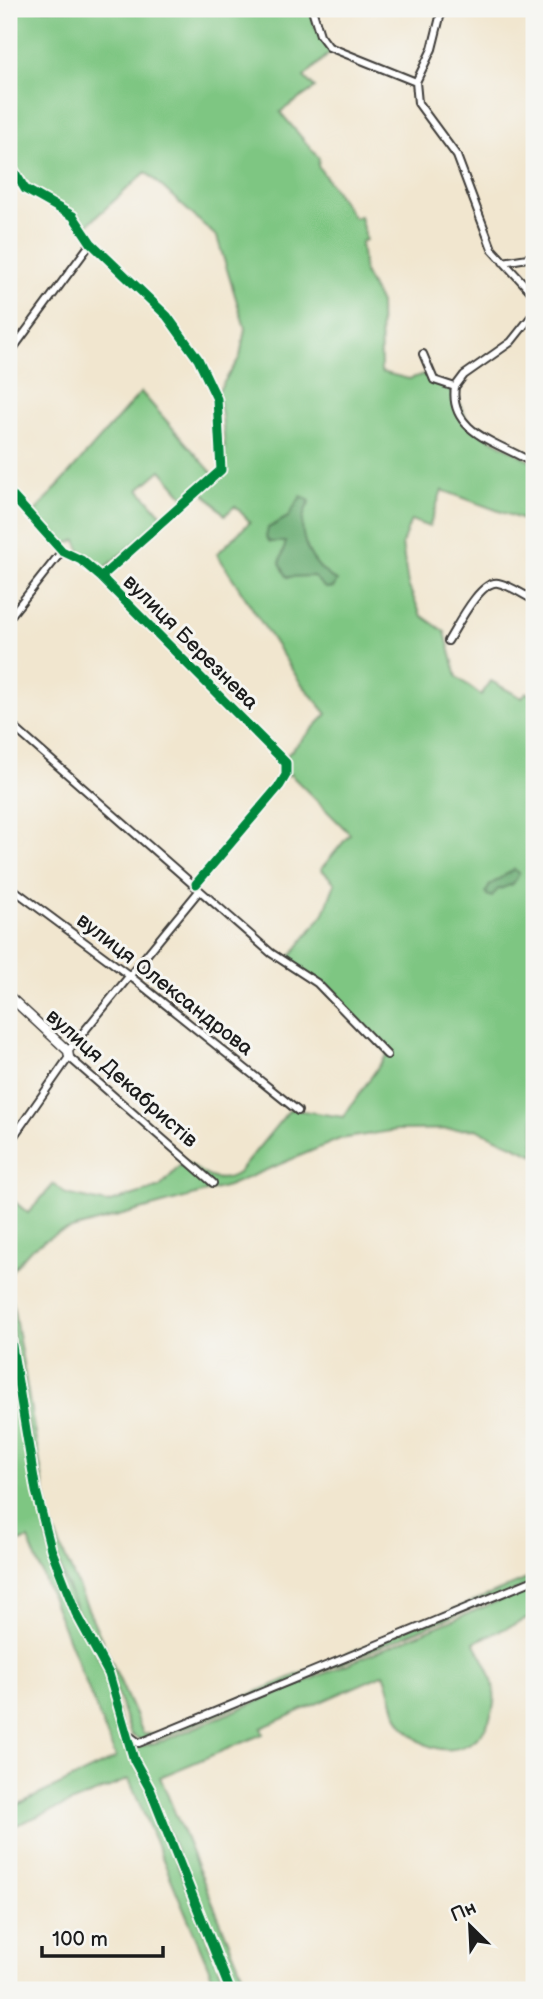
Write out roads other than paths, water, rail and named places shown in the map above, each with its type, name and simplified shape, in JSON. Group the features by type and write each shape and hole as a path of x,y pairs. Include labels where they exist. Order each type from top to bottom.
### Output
{"street":[{"path":"312,9 320,35 329,47 416,82"},
{"path":"442,9 432,49 416,82 418,103 457,156 492,249 534,295"},
{"path":"9,163 24,189 74,216 91,243 167,316 198,359 217,398 222,464 215,478 101,578"},
{"path":"9,354 91,243"},
{"path":"503,262 534,257"},
{"path":"534,313 511,342 464,375 455,387 454,398 461,416 475,434 534,464"},
{"path":"423,354 433,380 455,387"},
{"name":"вулиця Березнева","path":"9,492 62,551 81,559 286,763 286,775 281,785 197,888"},
{"path":"9,618 62,551"},
{"path":"448,641 479,593 489,585 500,583 534,600"},
{"path":"9,723 271,953 317,983 387,1055"},
{"name":"вулиця Олександрова","path":"9,886 130,976 298,1111"},
{"path":"9,1143 68,1054 197,888"},
{"name":"вулиця Декабристів","path":"9,996 68,1054 213,1183"},
{"path":"9,1328 45,1529 76,1613 109,1674 130,1747 150,1788 230,1990"},
{"path":"130,1747 534,1580"},
{"path":"126,1733 139,1742"}]}
